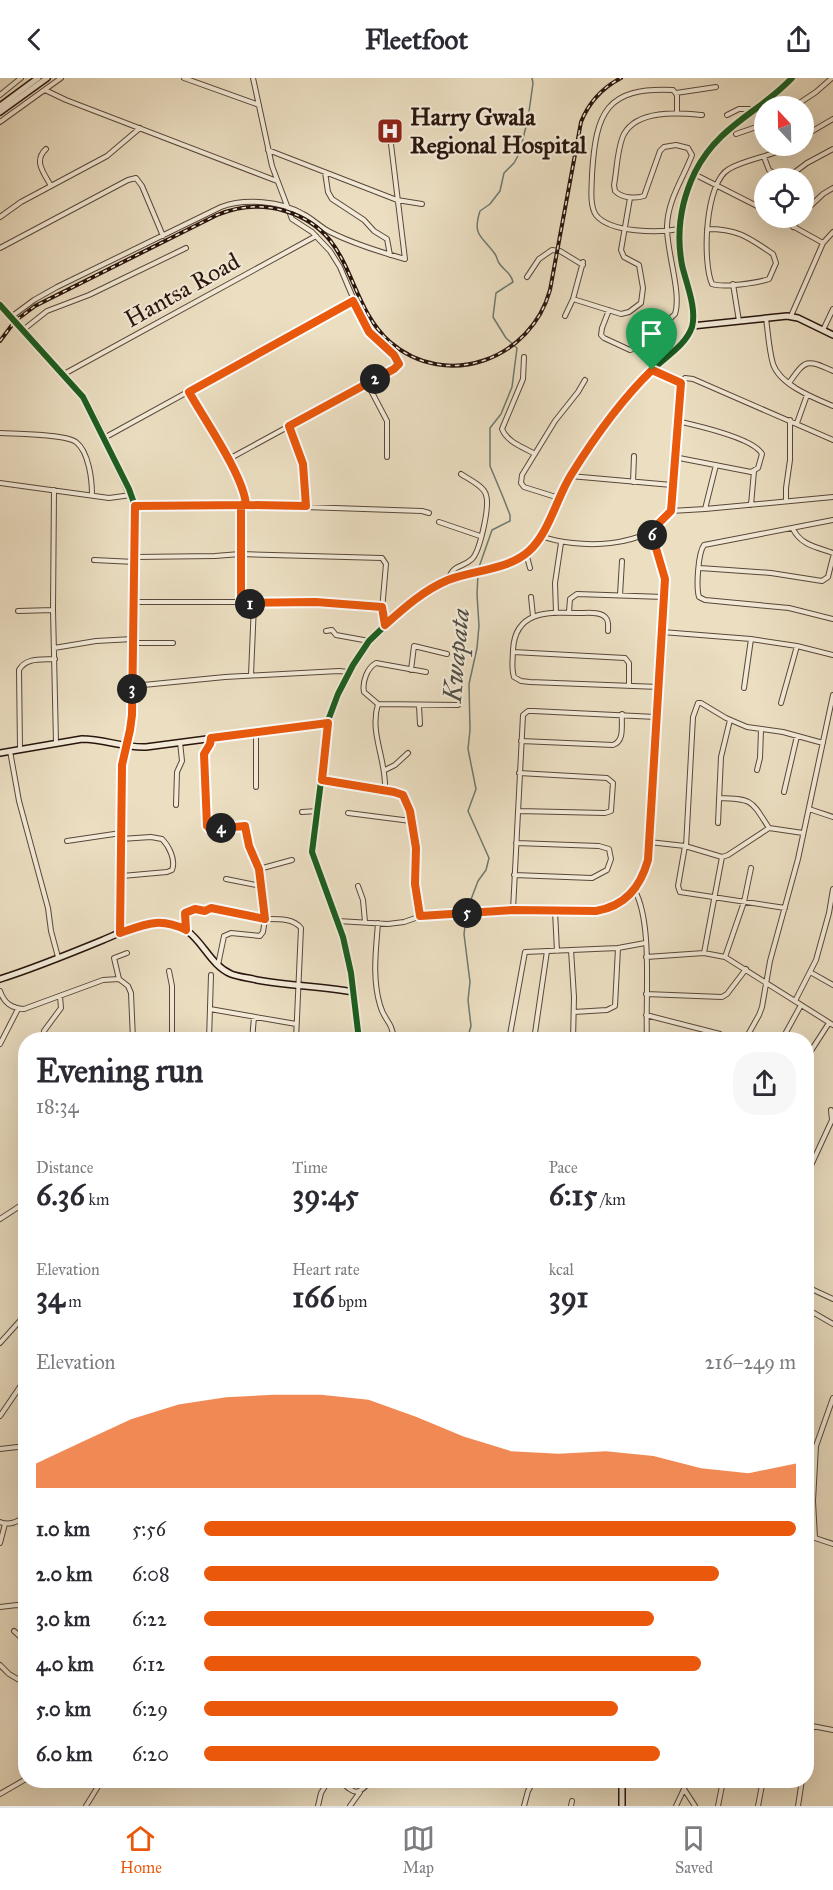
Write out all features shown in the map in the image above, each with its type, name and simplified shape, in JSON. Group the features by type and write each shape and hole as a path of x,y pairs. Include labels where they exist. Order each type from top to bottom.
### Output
{"street":[{"path":"0,106 38,78"},
{"path":"0,112 48,78"},
{"path":"0,122 61,78"},
{"path":"184,78 259,105"},
{"path":"227,460 397,367 399,362 369,332 335,258 316,236 293,220 268,150 253,78"},
{"path":"770,96 792,78"},
{"path":"810,96 830,78"},
{"path":"0,95 18,79"},
{"path":"680,230 649,232 607,223 597,217 593,210 592,171 601,120 609,107 632,94 656,89 673,90 676,93 716,87"},
{"path":"45,90 278,182"},
{"path":"676,93 677,113"},
{"path":"727,115 740,109 754,109"},
{"path":"358,1032 351,973 338,921 312,852 328,723 334,705 349,672 369,641 423,594 448,580 509,563 526,553 541,536 570,476 594,440 652,370 682,343 692,326 689,291 682,265 680,230 682,206 694,174 717,140 754,109"},
{"path":"609,310 602,328 602,337 630,350 637,349 675,314 676,299 668,231 672,199 691,157 688,148 668,145 661,149 645,195 642,198 630,198 619,195 614,189 624,135 629,128 651,117 677,113 702,115"},
{"path":"814,130 833,119"},
{"path":"0,217 10,208 107,156 140,128"},
{"path":"736,134 754,128"},
{"path":"12,317 34,300 57,287 229,204 249,203 288,207 304,214 328,231 405,260 391,144"},
{"path":"801,168 833,148"},
{"path":"46,149 39,161 51,186"},
{"path":"268,150 398,200 422,204"},
{"path":"707,229 738,232 776,258 769,279 716,286 712,284 709,275 707,255 707,229 710,207 718,185 728,169 764,157 768,168"},
{"path":"325,172 328,192 332,199 364,220 374,231 387,239 390,255"},
{"path":"694,174 754,204"},
{"path":"0,248 136,178 142,186 163,236"},
{"path":"814,202 833,188"},
{"path":"573,299 621,314 629,312 638,305 643,296 639,265 621,253 630,198"},
{"path":"795,228 823,243"},
{"path":"791,316 823,243 833,232"},
{"name":"Hantsa Road","path":"64,374 316,236"},
{"path":"23,330 47,311 89,295 186,248"},
{"path":"527,277 539,259 552,250 560,250 583,263 573,299 565,316"},
{"path":"733,284 739,321"},
{"path":"104,438 353,301"},
{"path":"0,305 64,374 89,407 135,506 133,686 130,730 122,765 120,933"},
{"path":"823,331 833,309"},
{"path":"692,326 791,316 833,335"},
{"path":"766,318 774,366 789,383 807,395 833,406"},
{"path":"524,357 523,379 502,429 510,440 535,454"},
{"path":"789,383 801,365 806,362 833,371"},
{"path":"652,370 681,383"},
{"path":"671,511 681,383 685,378 693,379 833,440"},
{"path":"559,498 522,486 522,475 555,421 579,392 585,380"},
{"path":"368,383 387,421 387,457"},
{"path":"189,392 242,487 241,603"},
{"path":"797,423 807,395"},
{"path":"786,501 786,482 790,460 790,420"},
{"path":"677,421 714,430 760,449 761,457 758,468 754,471 751,506"},
{"path":"289,426 303,464 306,506"},
{"path":"0,433 74,441 81,449 90,468 92,495"},
{"path":"633,482 634,456"},
{"path":"674,457 754,471"},
{"path":"705,509 716,465"},
{"path":"448,580 454,568 470,561 476,554 484,523 486,494 461,474"},
{"path":"570,476 672,485"},
{"path":"0,483 116,498 131,495"},
{"path":"54,490 52,610 56,743"},
{"path":"541,536 561,543 614,543 651,531 671,511 751,506 833,497"},
{"path":"135,506 306,506 411,510 429,513"},
{"path":"833,520 704,545 701,548 698,594 701,599 705,600 789,608 833,619"},
{"path":"439,522 480,536"},
{"path":"700,568 771,573 822,581 828,577 833,555 804,543 797,538 793,529"},
{"path":"338,921 404,922 420,916 463,913 607,909 621,903 635,891 645,873 649,842 664,597 664,573 651,531"},
{"path":"556,613 555,583 561,543"},
{"path":"526,553 530,568"},
{"path":"94,560 240,554 382,558 386,564 382,607 385,625"},
{"path":"620,595 622,561"},
{"path":"569,612 570,599 577,594 664,597"},
{"path":"531,597 533,616"},
{"path":"134,602 254,604 316,602 382,607"},
{"path":"251,675 254,604"},
{"path":"18,611 52,610"},
{"path":"608,631 605,616 597,613 569,612 533,616 516,634 513,652 514,677 521,681 659,687"},
{"path":"326,630 332,630 336,635 369,641"},
{"path":"662,632 751,639 797,646 833,655"},
{"path":"744,688 751,639"},
{"path":"54,648 96,641 173,643"},
{"path":"411,670 414,646 447,654"},
{"path":"781,703 797,646"},
{"path":"513,652 625,658 629,663 629,685"},
{"path":"20,749 19,670 23,663 29,660 55,659"},
{"path":"426,672 376,663 364,680 363,689 365,695 378,704 458,705"},
{"path":"133,686 251,675 349,672"},
{"path":"749,1032 761,1011 809,809 833,694"},
{"path":"785,908 687,894 678,889 686,846 693,717 698,703 701,703 730,720 760,730 823,743"},
{"path":"378,704 375,715 376,740 385,770 385,791"},
{"path":"418,706 420,724"},
{"path":"513,910 522,718 528,711 657,717"},
{"path":"521,741 617,744 621,740 622,714"},
{"path":"718,823 721,757 730,720"},
{"path":"0,753 92,739 125,746 147,747 328,723"},
{"path":"826,723 833,729"},
{"path":"757,770 760,758 760,730"},
{"path":"256,732 256,787"},
{"path":"784,792 797,736"},
{"path":"211,738 204,754 207,826 210,829 244,825 249,846 259,869 265,919 260,936 231,933 224,936 218,965"},
{"path":"176,805 177,772 182,761 180,742"},
{"path":"10,751 20,806 48,908 58,957"},
{"path":"385,770 395,765 408,753"},
{"path":"518,811 605,813 611,811 613,797 613,783 607,778 519,773"},
{"path":"322,780 403,795 408,804 416,848 415,884 420,916"},
{"path":"719,798 746,799 770,828 803,834"},
{"path":"809,809 833,818"},
{"path":"302,812 318,811"},
{"path":"348,813 411,821"},
{"path":"649,842 686,846 722,856 728,855 770,828"},
{"path":"67,841 121,833"},
{"path":"121,839 151,837 162,839 174,862 173,868 167,872 122,876"},
{"path":"514,875 592,878 607,870 611,859 609,849 599,846 516,843"},
{"path":"704,953 722,856"},
{"path":"259,869 292,860"},
{"path":"724,957 744,902 751,868"},
{"path":"226,879 261,886"},
{"path":"358,886 363,900 365,922"},
{"path":"795,1002 819,950 831,914 833,889"},
{"path":"635,891 644,913 647,1032"},
{"path":"186,930 185,914 195,909 205,911 215,909 265,919 290,921 300,926 296,1032"},
{"path":"555,911 557,951"},
{"path":"0,979 120,933 157,922 172,924 186,930 218,965 236,975 297,986 330,987 353,992"},
{"path":"378,923 375,954 378,997 381,1011 393,1032"},
{"path":"510,1032 525,953 528,951 618,948 645,943"},
{"path":"574,1012 607,1010 615,1006 618,948"},
{"path":"571,950 573,1032"},
{"path":"535,1032 547,951"},
{"path":"127,953 114,958 119,979 128,986 131,993 133,1032"},
{"path":"646,957 704,953 724,957 831,1024 814,1047"},
{"path":"646,994 722,997 727,994 746,969"},
{"path":"169,971 172,986 172,1032"},
{"path":"810,972 833,986"},
{"path":"209,1032 211,975"},
{"path":"0,991 7,1004 18,1009 32,1008 103,980 119,979"},
{"path":"44,1032 61,1008 60,996"},
{"path":"786,1032 801,1005"},
{"path":"0,1044 18,1009"},
{"path":"210,1009 296,1024"},
{"path":"646,1015 712,1032"},
{"path":"253,1032 254,1017"},
{"path":"814,1159 832,1120 831,1110"},
{"path":"0,1219 18,1207"},
{"path":"814,1290 833,1299"},
{"path":"814,1313 833,1324"},
{"path":"0,1343 18,1323"},
{"path":"0,1415 18,1389"},
{"path":"814,1483 816,1446 833,1398"},
{"path":"0,1449 18,1447"},
{"path":"0,1522 5,1524 18,1520"},
{"path":"814,1520 815,1539 833,1544"},
{"path":"0,1543 5,1524"},
{"path":"0,1607 18,1605"},
{"path":"14,1631 18,1635"},
{"path":"1,1667 18,1679"},
{"path":"814,1727 833,1730"},
{"path":"0,1794 18,1784"},
{"path":"86,1806 97,1788"},
{"path":"318,1806 324,1788"},
{"path":"348,1788 353,1792 360,1792"},
{"path":"350,1806 364,1788"},
{"path":"524,1806 530,1788"},
{"path":"622,1788 622,1806"},
{"path":"718,1806 722,1788"},
{"path":"758,1806 761,1788"},
{"path":"798,1806 801,1788"},
{"path":"676,1806 684,1789"},
{"path":"684,1789 695,1806"}],"waterway":[{"name":"Kwapata","path":"478,570 492,530 510,521 510,515 490,466 490,428 501,414 512,387 517,348 506,338 493,317 496,293 513,282 480,235 477,226 480,211 490,204 500,191 504,173 519,154 528,119 532,78"},
{"name":"Kwapata","path":"469,1032 470,982 464,934 467,910 478,881 486,870 489,858 468,811 476,789 468,749 469,684 479,626 478,574"}],"railway":[{"path":"0,341 15,321 35,306 217,215 242,208 259,207 285,211 308,221 325,235 337,251 375,325 390,342 412,357 436,364 461,365 484,360 506,350 525,334 540,314 550,290 581,122 597,96 621,78"}],"cycle path":[{"path":"358,1032 351,973 343,937 312,852 329,718 338,694 369,641 423,594 448,580 516,560 535,543 548,523 569,477 614,414 642,381 684,341 692,327 693,312 680,253 680,229 683,206 690,183 716,142 792,78"},
{"path":"0,305 83,397 129,489 135,506 132,715 121,765 120,933"}],"place":[{"name":"Harry Gwala Regional Hospital","path":"390,131"}],"route":[{"path":"652,370 594,440 570,476 541,536 532,549 509,563 448,580 434,587 385,625 382,607 316,602 241,603 240,554 241,505 246,505 245,499 238,478 189,392 353,301 369,332 394,355 399,364 394,369 289,426 303,464 306,506 247,505 246,505 225,506 135,506 132,715 122,765 120,933 157,922 172,924 186,930 185,913 196,909 205,911 211,908 265,919 259,869 249,846 245,826 242,824 210,829 207,826 204,754 211,738 328,723 322,780 394,792 403,795 406,799 416,848 415,884 420,916 513,910 596,911 621,903 635,891 645,873 648,860 665,579 651,531 671,511 681,383 652,370"}]}
